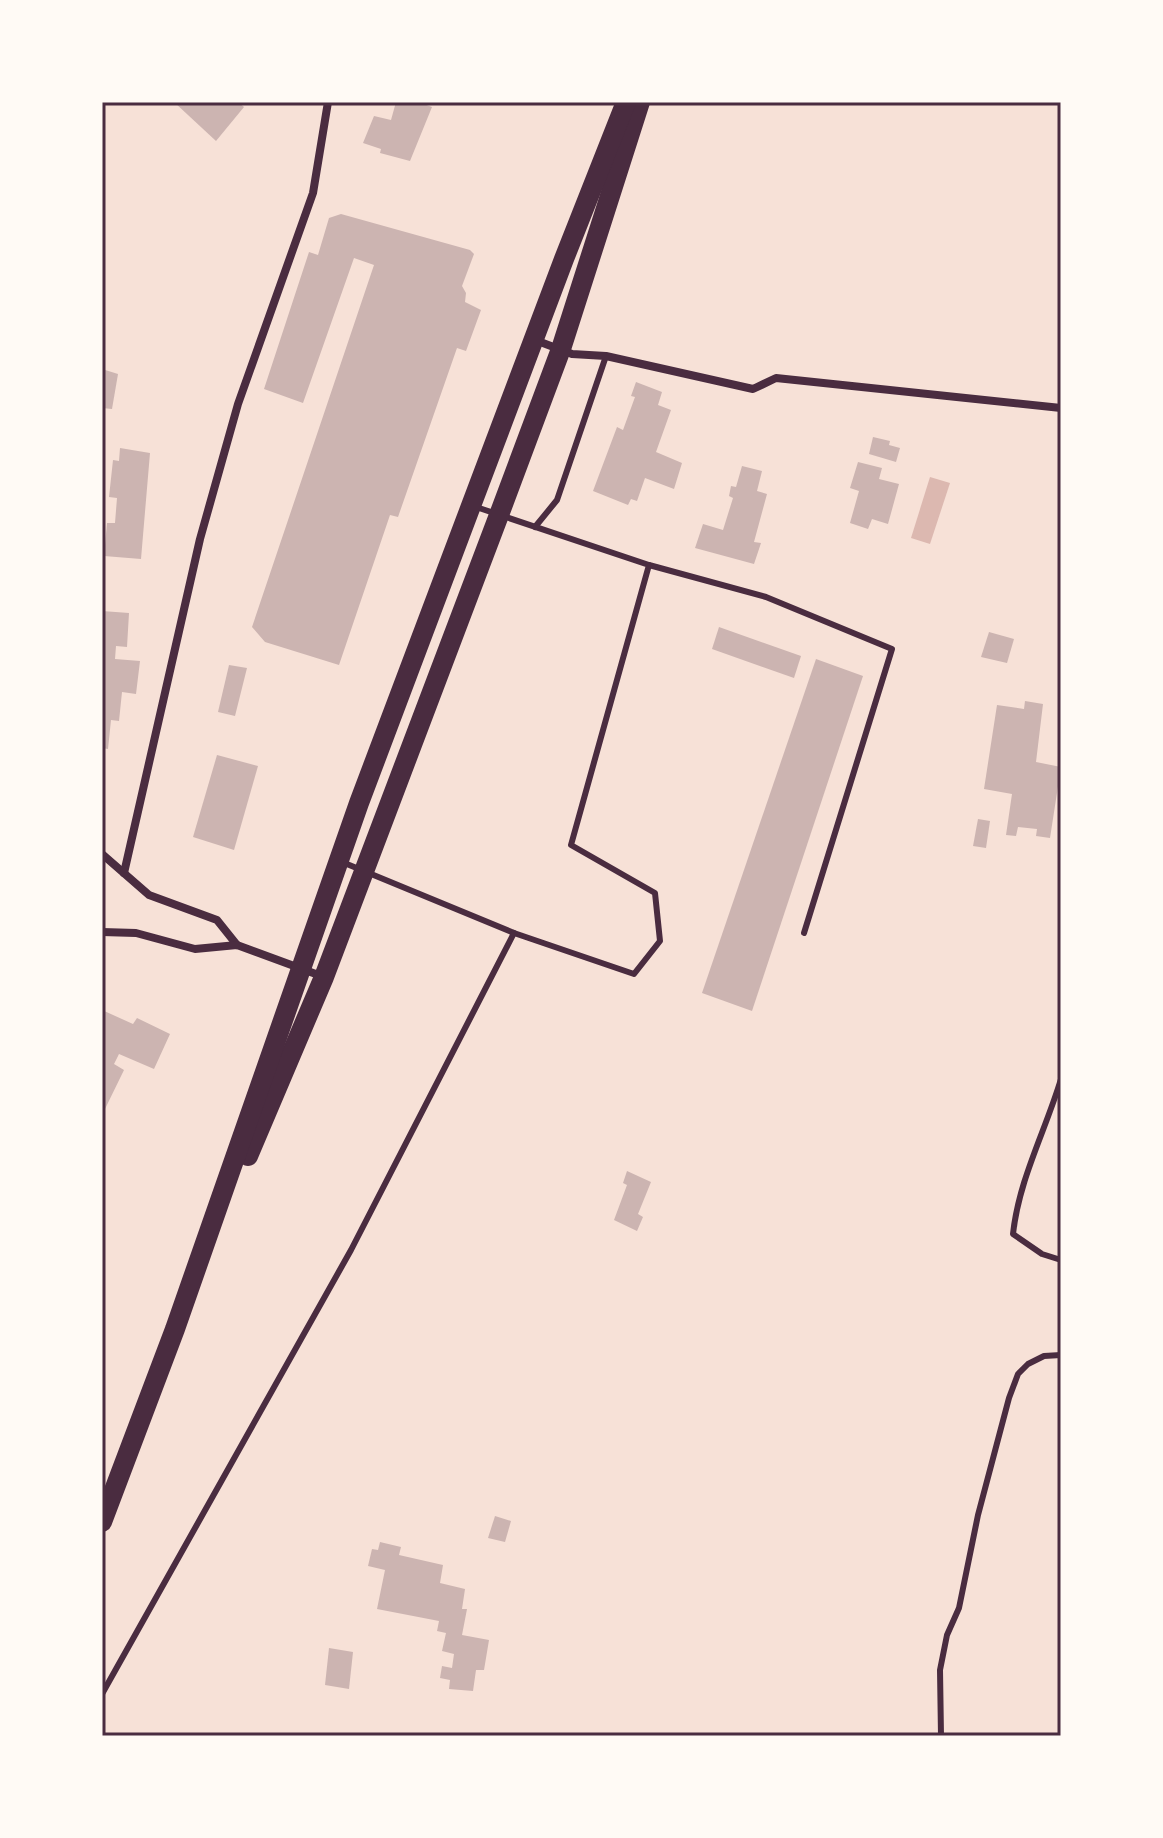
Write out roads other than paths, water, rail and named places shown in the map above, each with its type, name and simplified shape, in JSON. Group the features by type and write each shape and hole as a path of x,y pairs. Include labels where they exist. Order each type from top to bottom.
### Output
{"main road":[{"path":"102,1522 175,1329 339,860 626,102"},
{"path":"175,1329 324,977 561,349 640,102"}],"street":[{"path":"124,873 200,539 238,404 313,193 328,102"},
{"path":"534,340 572,354 606,356 753,389 776,378 1061,408"},
{"path":"102,854 149,895 217,920 237,945"},
{"path":"102,932 136,933 195,949 237,945 324,977"}],"lane":[{"path":"535,527 557,500 606,356"},
{"path":"472,506 649,565 766,597 892,649 804,933"},
{"path":"339,860 514,933 634,974 660,941 655,893 571,845 649,565"},
{"path":"102,1694 351,1250 514,933"},
{"path":"1061,1079 1026,1171 1016,1205 1013,1234 1042,1254 1061,1260"},
{"path":"941,1736 940,1670 947,1635 959,1608 978,1515 1009,1398 1018,1374 1028,1364 1044,1356 1061,1355"}]}
